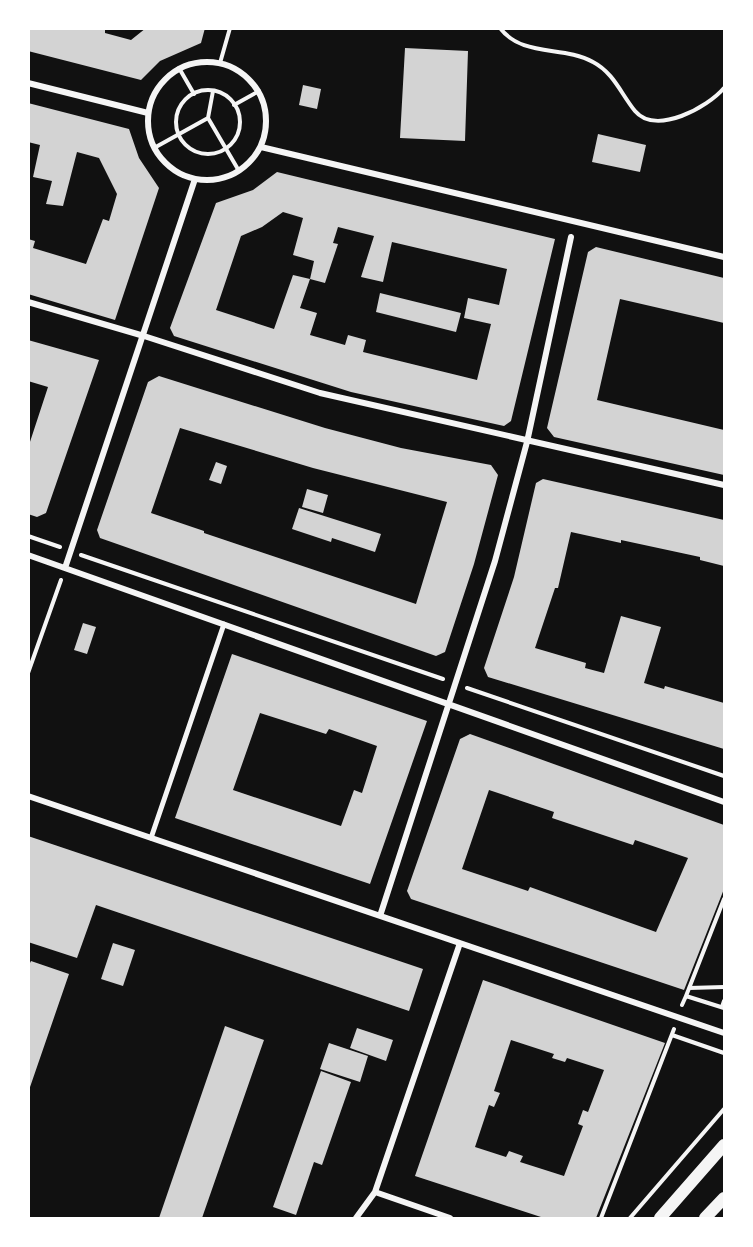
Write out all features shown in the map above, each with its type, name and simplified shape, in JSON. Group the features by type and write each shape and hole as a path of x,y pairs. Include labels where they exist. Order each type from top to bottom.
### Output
{"main road":[{"path":"660,1218 724,1145"},
{"path":"705,1218 724,1197"}],"street":[{"path":"192,63 220,63 244,74 259,92 267,121 261,147 239,171 226,178 209,181 195,179 168,166 154,148 148,129 148,113 158,87 179,68 192,63"},
{"path":"28,83 148,113"},
{"path":"261,147 724,257"},
{"path":"65,568 195,179"},
{"path":"380,916 495,561 527,442 571,237"},
{"path":"28,302 144,336 320,393 527,442 724,485"},
{"path":"28,555 724,802"},
{"path":"151,838 224,624"},
{"path":"28,796 724,1034"},
{"path":"356,1218 375,1192 460,943"},
{"path":"375,1192 450,1218"}],"path":[{"path":"220,63 230,28"},
{"path":"500,28 509,40 536,50 566,52 593,62 619,86 636,112 651,120 685,117 724,88"},
{"path":"179,68 194,94"},
{"path":"213,91 208,118 239,171"},
{"path":"213,91 223,94 234,105 239,119 239,130 235,139 225,148 210,154 201,153 191,150 179,135 176,126 180,107 194,94 213,91"},
{"path":"234,105 259,92"},
{"path":"154,148 208,118"},
{"path":"28,537 724,776"},
{"path":"28,673 65,568"},
{"path":"601,1218 724,899"},
{"path":"689,988 724,987"},
{"path":"686,996 723,1007 724,1001"},
{"path":"672,1035 724,1053"},
{"path":"630,1218 724,1109"}],"building":[{"path":"28,28 105,28 105,33 131,40 146,28 205,28 201,43 160,61 141,80 28,51"},
{"path":"405,48 468,51 465,141 400,138"},
{"path":"303,85 321,89 317,109 299,105"},
{"path":"28,103 129,129 139,158 159,188 115,320 28,294 28,239 35,241 33,248 86,264 103,219 109,221 117,194 99,158 77,152 63,206 46,204 52,181 33,177 40,145 28,142"},
{"path":"598,134 646,145 640,172 592,162"},
{"path":"277,172 555,239 511,421 504,426 351,392 174,336 170,328 216,203 253,190","holes":["283,212 303,218 293,255 314,261 310,279 293,275 274,329 216,310 241,236 262,227","338,227 374,236 361,277 383,282 392,242 507,269 499,305 468,298 464,318 491,324 477,380 363,352 366,340 348,335 345,345 310,335 317,313 300,308 310,279 325,283 338,244 333,243"]},
{"path":"596,247 724,278 724,323 620,299 597,400 724,430 724,475 554,437 547,428 588,252"},
{"path":"380,293 461,313 456,332 376,312"},
{"path":"28,340 99,360 46,513 37,517 28,514 28,448 48,387 28,381"},
{"path":"159,376 325,428 401,448 491,465 498,475 474,564 445,652 436,656 100,538 97,530 148,382","holes":["180,428 313,468 447,502 416,604 151,513"]},
{"path":"216,462 227,466 221,484 209,480"},
{"path":"543,479 724,520 724,566 700,560 700,557 571,532 558,588 555,588 535,648 586,663 585,668 604,673 621,616 661,627 644,683 664,689 665,686 724,703 724,749 488,677 484,668 514,577 536,483"},
{"path":"307,489 328,495 323,513 302,507"},
{"path":"299,508 381,534 375,552 332,538 331,542 292,529"},
{"path":"83,623 96,627 87,654 74,650"},
{"path":"232,654 427,721 370,884 175,818","holes":["260,713 326,734 329,729 377,746 362,793 354,790 341,826 233,790"]},
{"path":"470,734 724,825 724,889 684,990 411,899 407,891 460,739","holes":["489,790 554,812 552,818 633,845 635,840 688,858 656,932 530,887 528,891 462,869"]},
{"path":"28,836 423,969 409,1011 96,905 77,958 28,942"},
{"path":"113,943 135,950 123,986 101,979"},
{"path":"31,961 69,974 29,1090 28,967"},
{"path":"483,980 665,1043 596,1218 544,1218 415,1176","holes":["511,1040 554,1054 552,1058 565,1062 567,1058 604,1070 588,1112 583,1110 578,1124 583,1126 564,1176 520,1162 523,1156 509,1151 506,1157 475,1147 489,1105 494,1107 500,1093 494,1091"]},
{"path":"225,1026 264,1040 202,1218 159,1218"},
{"path":"357,1028 393,1040 386,1061 350,1048"},
{"path":"329,1043 368,1056 360,1082 320,1069"},
{"path":"321,1071 351,1082 322,1165 314,1162 296,1215 273,1207"}]}
